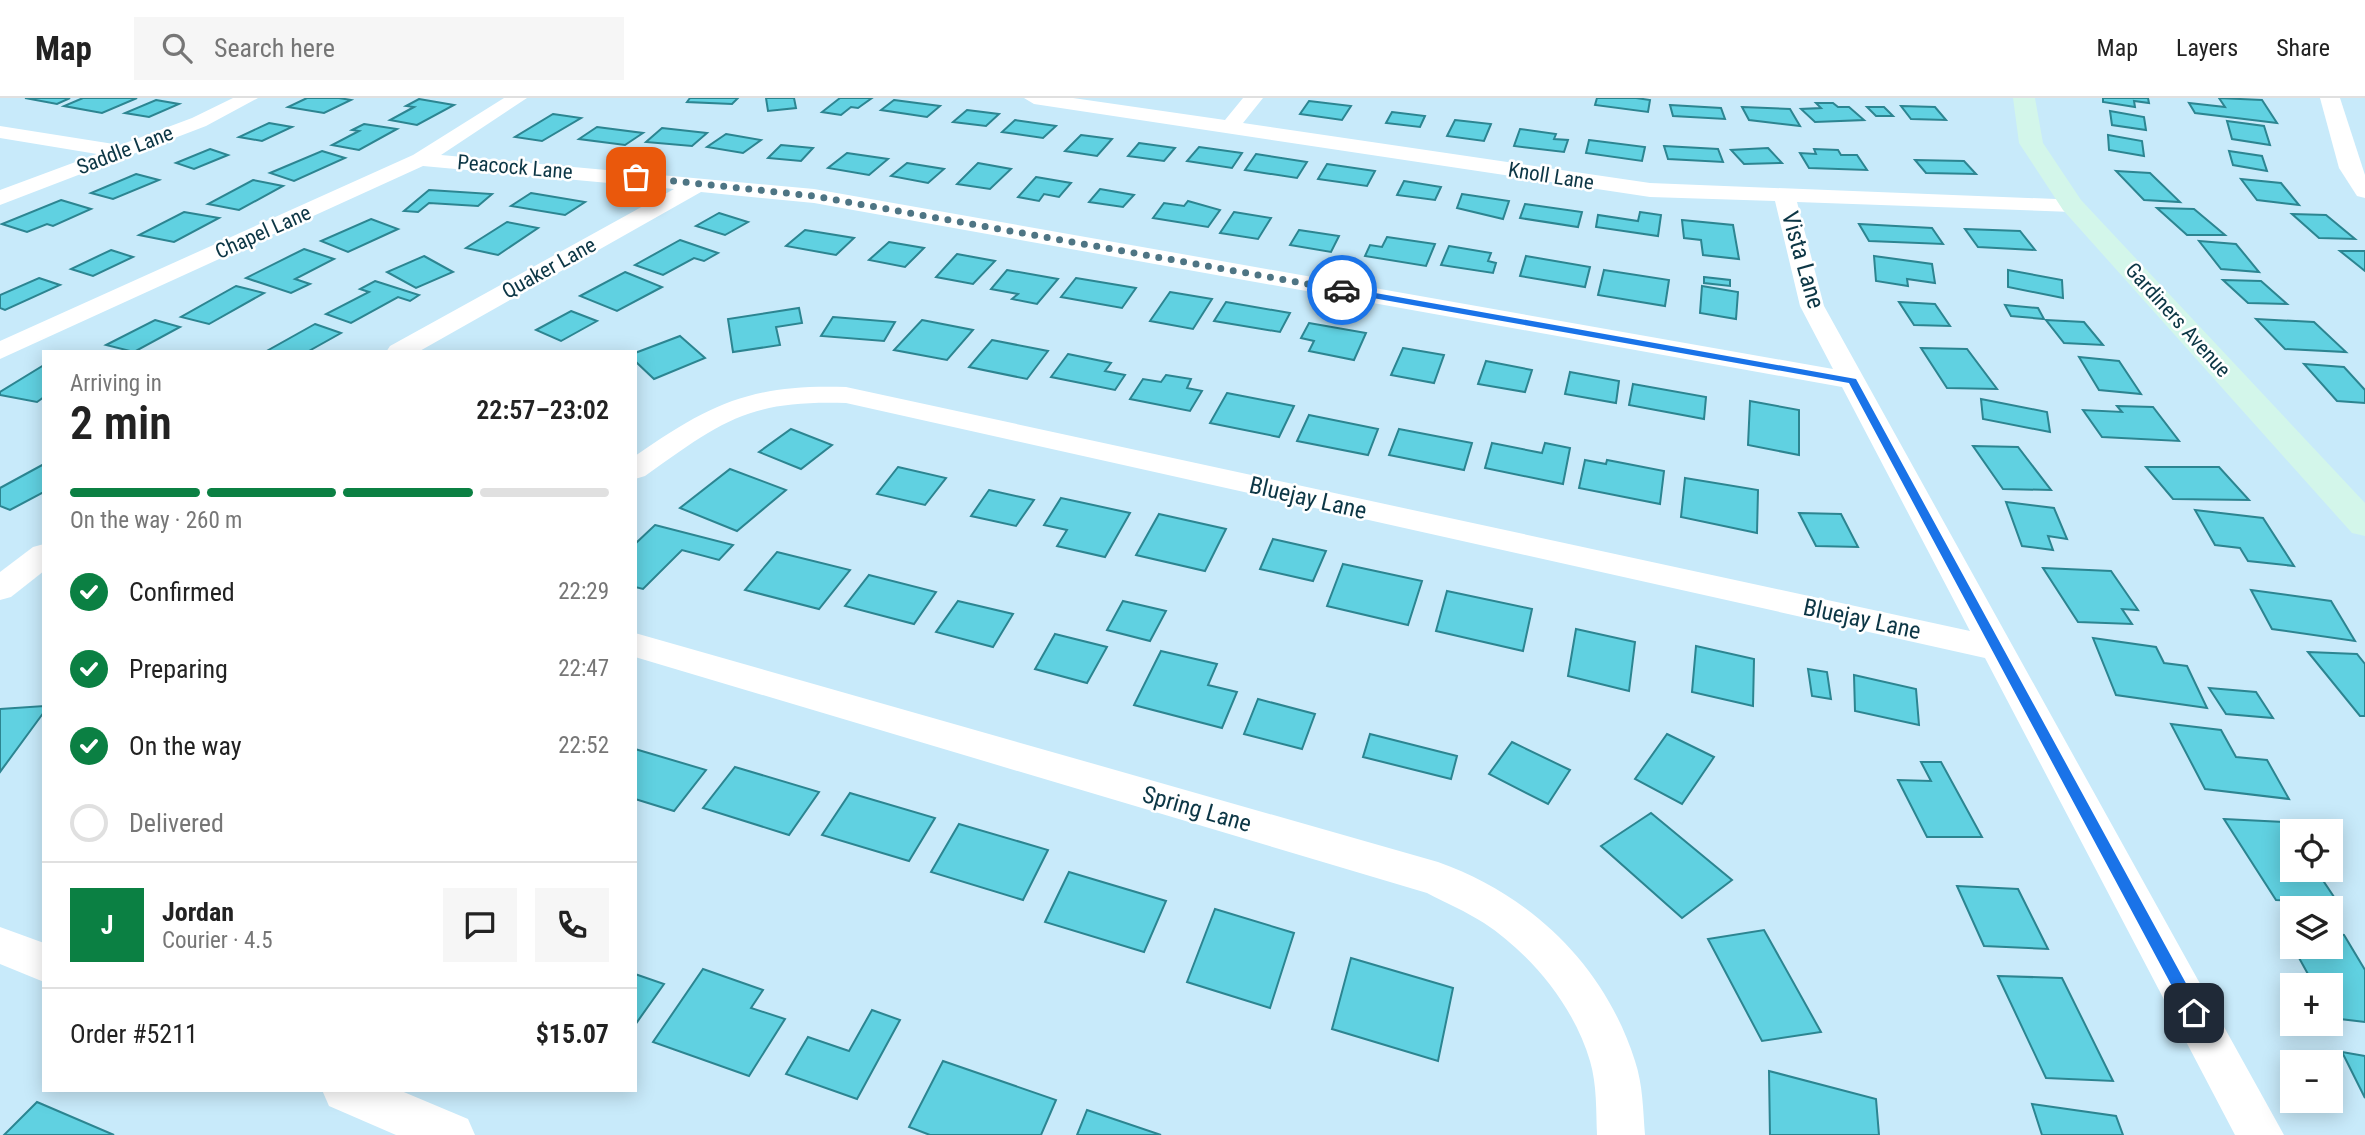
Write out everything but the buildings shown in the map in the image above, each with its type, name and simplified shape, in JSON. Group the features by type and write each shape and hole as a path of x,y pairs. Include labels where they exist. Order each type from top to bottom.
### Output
{"main road":[{"name":"Gardiners Avenue","path":"2024,98 2022,105 2031,143 2072,205 2365,525"}],"street":[{"name":"Saddle Lane","path":"0,198 248,98"},
{"name":"Chapel Lane","path":"0,351 420,159 517,98"},
{"name":"Knoll Lane","path":"1034,98 1650,190 1785,197 2072,205"},
{"path":"1230,127 1253,98"},
{"path":"2330,98 2350,168 2365,191"},
{"path":"0,132 122,151"},
{"name":"Peacock Lane","path":"420,159 814,196 1853,381"},
{"name":"Quaker Lane","path":"403,350 699,184"},
{"name":"Vista Lane","path":"1785,197 1812,306 2260,1135"},
{"name":"Bluejay Lane","path":"637,469 710,417 733,406 762,397 819,393 846,395 1997,649"},
{"path":"0,589 42,556"},
{"name":"Spring Lane","path":"637,646 1438,879 1505,915 1540,944 1579,990 1599,1025 1618,1085 1621,1135"},
{"path":"0,944 42,962"},
{"path":"350,1092 451,1135"}],"way so far":[{"path":"636,177 814,196 1342,290"}],"route":[{"path":"1342,290 1853,381 2194,1013"}]}
